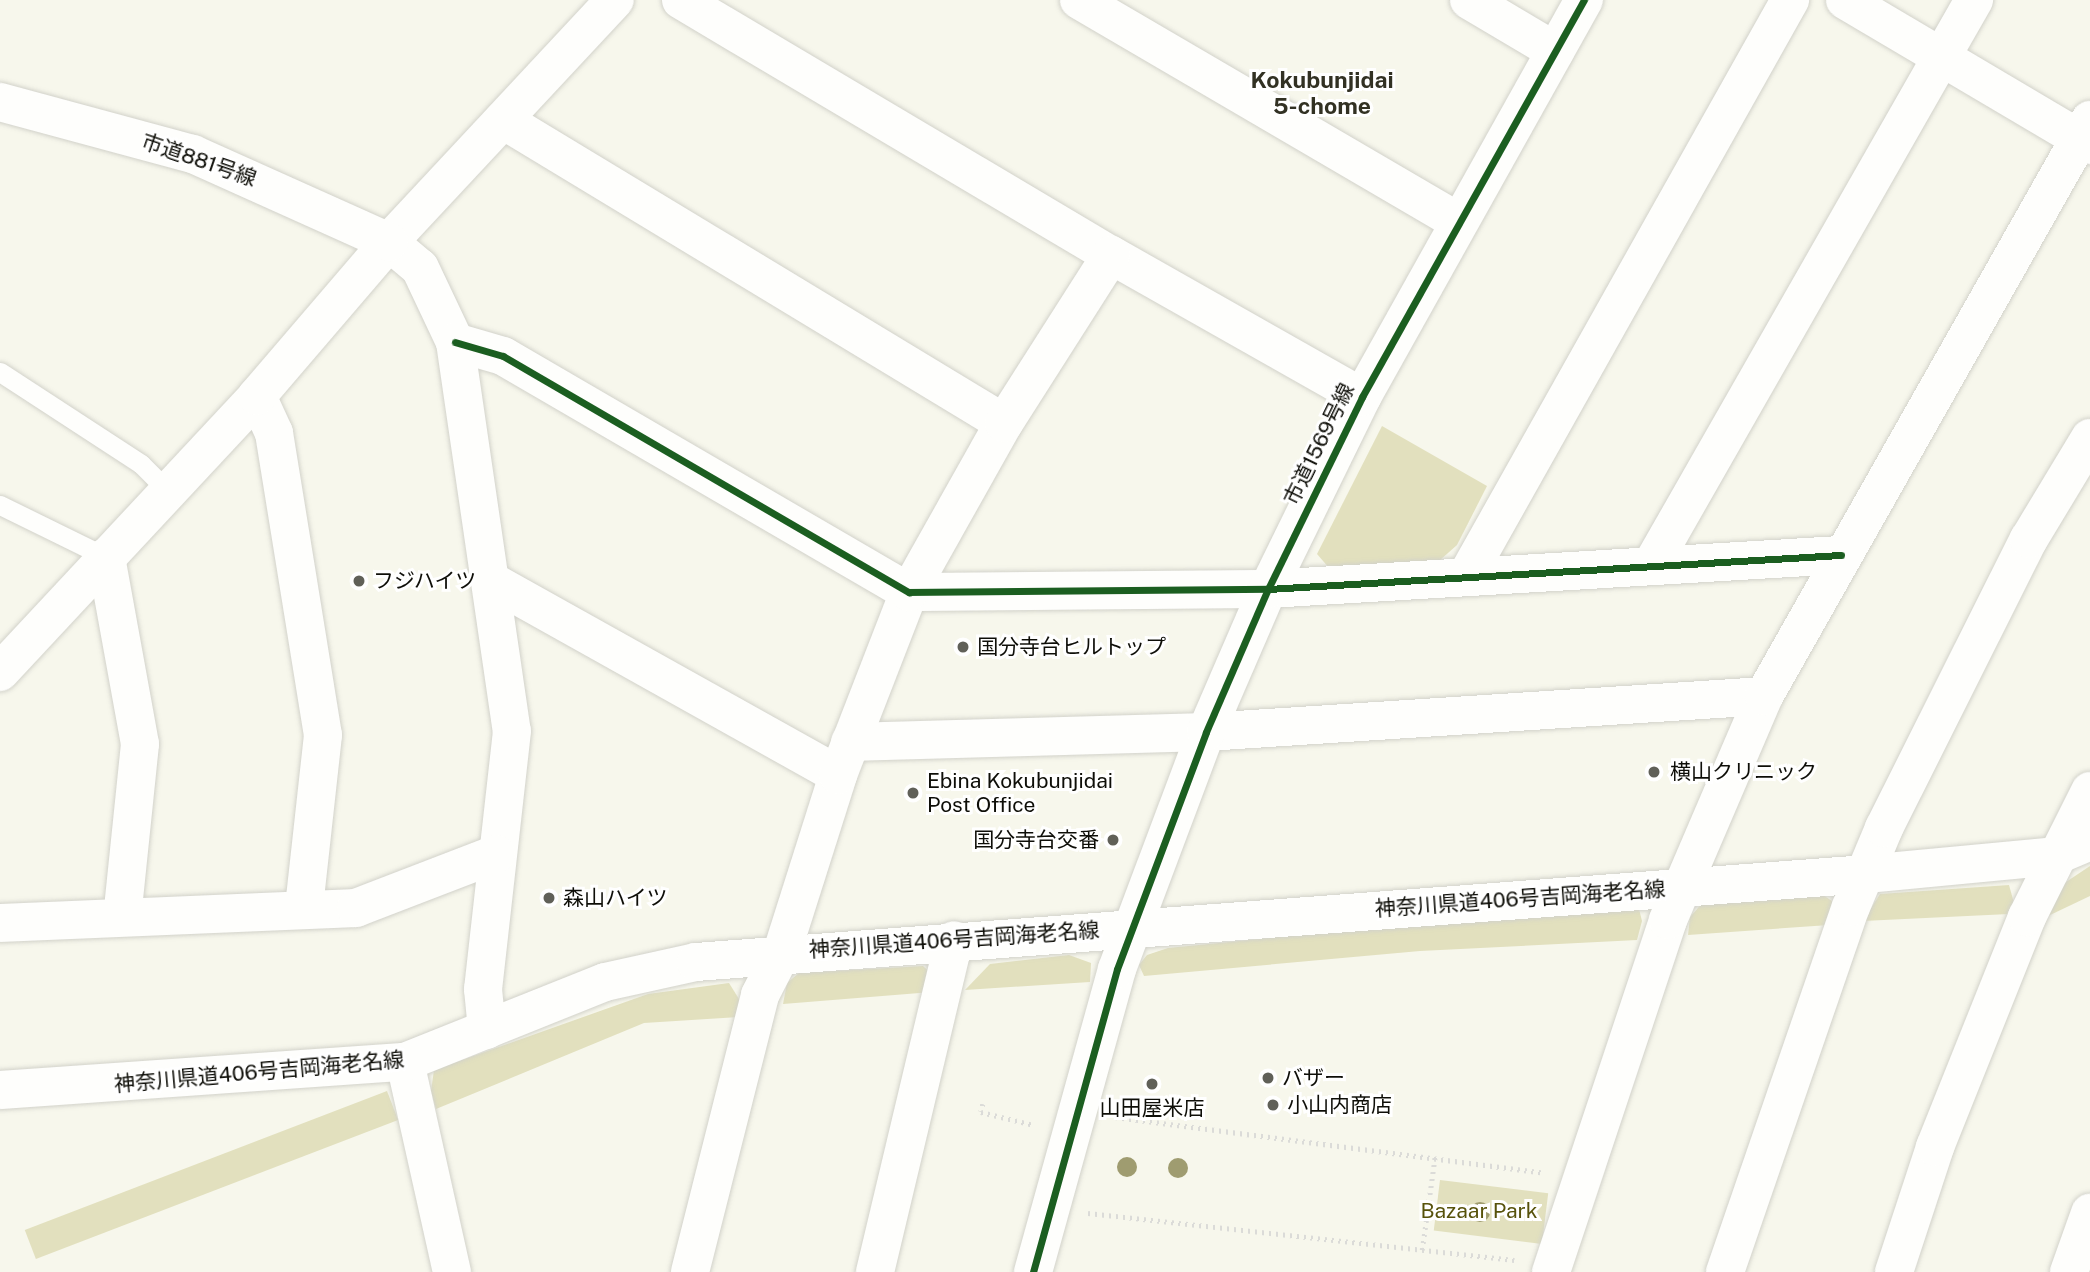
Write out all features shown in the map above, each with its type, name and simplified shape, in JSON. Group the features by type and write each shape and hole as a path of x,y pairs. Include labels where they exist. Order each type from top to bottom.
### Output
{"street":[{"path":"0,672 257,396 389,242 615,0"},
{"path":"681,0 1111,255 1362,397"},
{"path":"1079,0 1457,221"},
{"path":"1469,0 1555,51"},
{"name":"市道1569号線","path":"1033,1272 1117,969 1206,732 1268,589 1362,397 1457,221 1584,0"},
{"path":"1466,578 1790,0"},
{"path":"1551,1271 1579,1179 1668,920 1685,886 1764,696 1841,555 2086,135 1941,57 1845,0"},
{"path":"1651,566 1974,0"},
{"name":"市道881号線","path":"0,102 193,154 389,242 420,268 455,342 512,731 496,854 483,989 487,1030"},
{"path":"503,120 1004,424"},
{"path":"690,1272 760,995 782,952 844,758 909,592 1004,424 1111,255"},
{"path":"455,342 503,356 909,592 1268,589 1841,555"},
{"path":"257,396 274,433 323,736 304,908"},
{"path":"1725,1272 1884,828 2029,539 2090,438"},
{"path":"106,557 140,744 122,917"},
{"path":"492,582 844,758 1764,696"},
{"path":"1894,1272 1935,1147 2054,856 2090,791"},
{"name":"神奈川県道406号吉岡海老名線","path":"0,1090 405,1062 606,982 696,962 782,952 1866,874 2054,856 2090,841"},
{"path":"0,923 304,908 356,908 496,854"},
{"path":"875,1272 954,940"},
{"path":"405,1062 452,1272"},
{"path":"2069,1272 2090,1213"}],"lane":[{"path":"0,372 141,464 168,491"},
{"path":"0,505 106,557"}],"path":[{"path":"983,1104 981,1112 1034,1125"},
{"path":"1111,1117 1435,1156 1579,1179"},
{"path":"1422,1251 1435,1156"},
{"path":"1079,1212 1531,1261 1551,1271"}],"green space":[{"path":"1382,426 1487,486 1457,545 1439,561 1330,569 1317,554"},
{"path":"2090,866 2090,896 2048,916 2060,886"},
{"path":"2009,885 2014,903 2009,914 1863,921 1880,894"},
{"path":"1820,893 1835,903 1829,925 1688,935 1690,917 1705,900"},
{"path":"1639,909 1642,921 1637,940 1420,951 1144,976 1139,965 1147,955 1168,948 1379,927"},
{"path":"1069,955 1091,963 1090,982 965,990 990,964"},
{"path":"923,966 935,977 932,992 783,1004 787,983 799,973"},
{"path":"729,983 739,999 739,1017 644,1023 436,1109 431,1091 434,1070 648,994"},
{"path":"387,1091 398,1120 36,1259 25,1230"},
{"name":"Bazaar Park","path":"1440,1180 1548,1193 1542,1244 1434,1231"}],"cycle path":[{"path":"1033,1272 1117,969 1206,732 1268,589 1362,397 1584,0"},
{"path":"455,342 503,356 909,592 1268,589 1841,555"}],"place":[{"name":"フジハイツ","path":"359,581"},
{"name":"国分寺台ヒルトップ","path":"963,647"},
{"name":"横山クリニック","path":"1654,772"},
{"name":"Ebina Kokubunjidai Post Office","path":"913,793"},
{"name":"国分寺台交番","path":"1113,840"},
{"name":"森山ハイツ","path":"549,898"},
{"name":"バザー","path":"1268,1078"},
{"name":"山田屋米店","path":"1152,1084"},
{"name":"小山内商店","path":"1273,1105"}],"district":[{"name":"Kokubunjidai 5-chome","path":"1322,93"}]}
